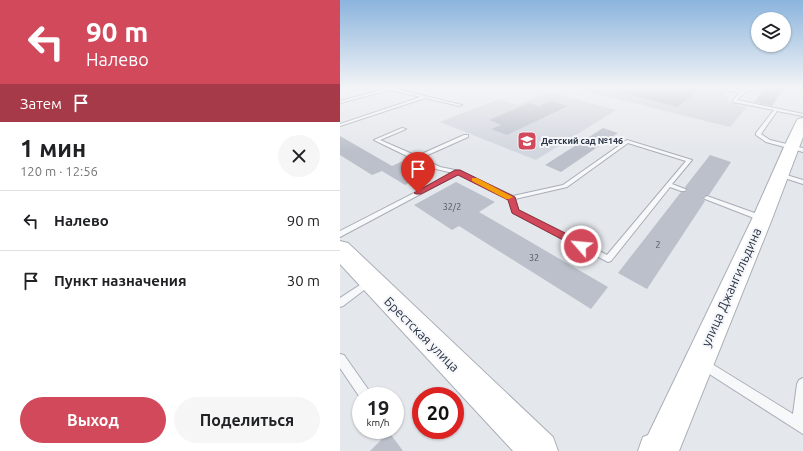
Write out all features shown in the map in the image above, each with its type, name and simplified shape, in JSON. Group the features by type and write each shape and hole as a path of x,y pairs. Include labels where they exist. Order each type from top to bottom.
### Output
{"main road":[{"name":"улица Джангильдина","path":"659,450 762,219 791,178 803,122"},
{"name":"Брестская улица","path":"340,250 539,451"}],"lane":[{"path":"340,125 388,109"},
{"path":"772,109 803,116"},
{"path":"776,110 758,134 768,140 797,148"},
{"path":"404,129 376,140 415,159 438,168 458,172 512,198 565,186 627,141 688,160 608,259 515,211 512,198"},
{"path":"415,159 466,136"},
{"path":"340,234 458,172"},
{"path":"669,185 683,190"},
{"path":"707,198 762,219"},
{"path":"340,303 370,281"},
{"path":"340,359 360,387"},
{"path":"699,361 800,426 803,384"}],"shaded area":[{"name":"Детский сад №146","path":"473,109 616,110 536,160 440,122"},
{"path":"657,109 745,109 730,127"}],"building":[{"path":"515,109 562,109 507,135 491,129 501,125 489,120"},
{"path":"603,128 618,133 561,172 545,165"},
{"path":"340,136 392,166 403,161 426,174 405,185 382,171 372,175 340,155"},
{"path":"710,155 731,162 709,195 703,197 705,201 647,289 618,273 681,192 687,191 685,187"},
{"path":"456,182 495,202 479,212 608,287 591,309 459,226 452,230 414,205"},
{"path":"382,439 394,439 403,451 370,451"}],"slow traffic":[{"path":"475,180 509,197"}],"place":[{"name":"Детский сад №146","path":"527,141"}],"route":[{"path":"418,193 458,172 512,198 515,211 581,246"}]}
